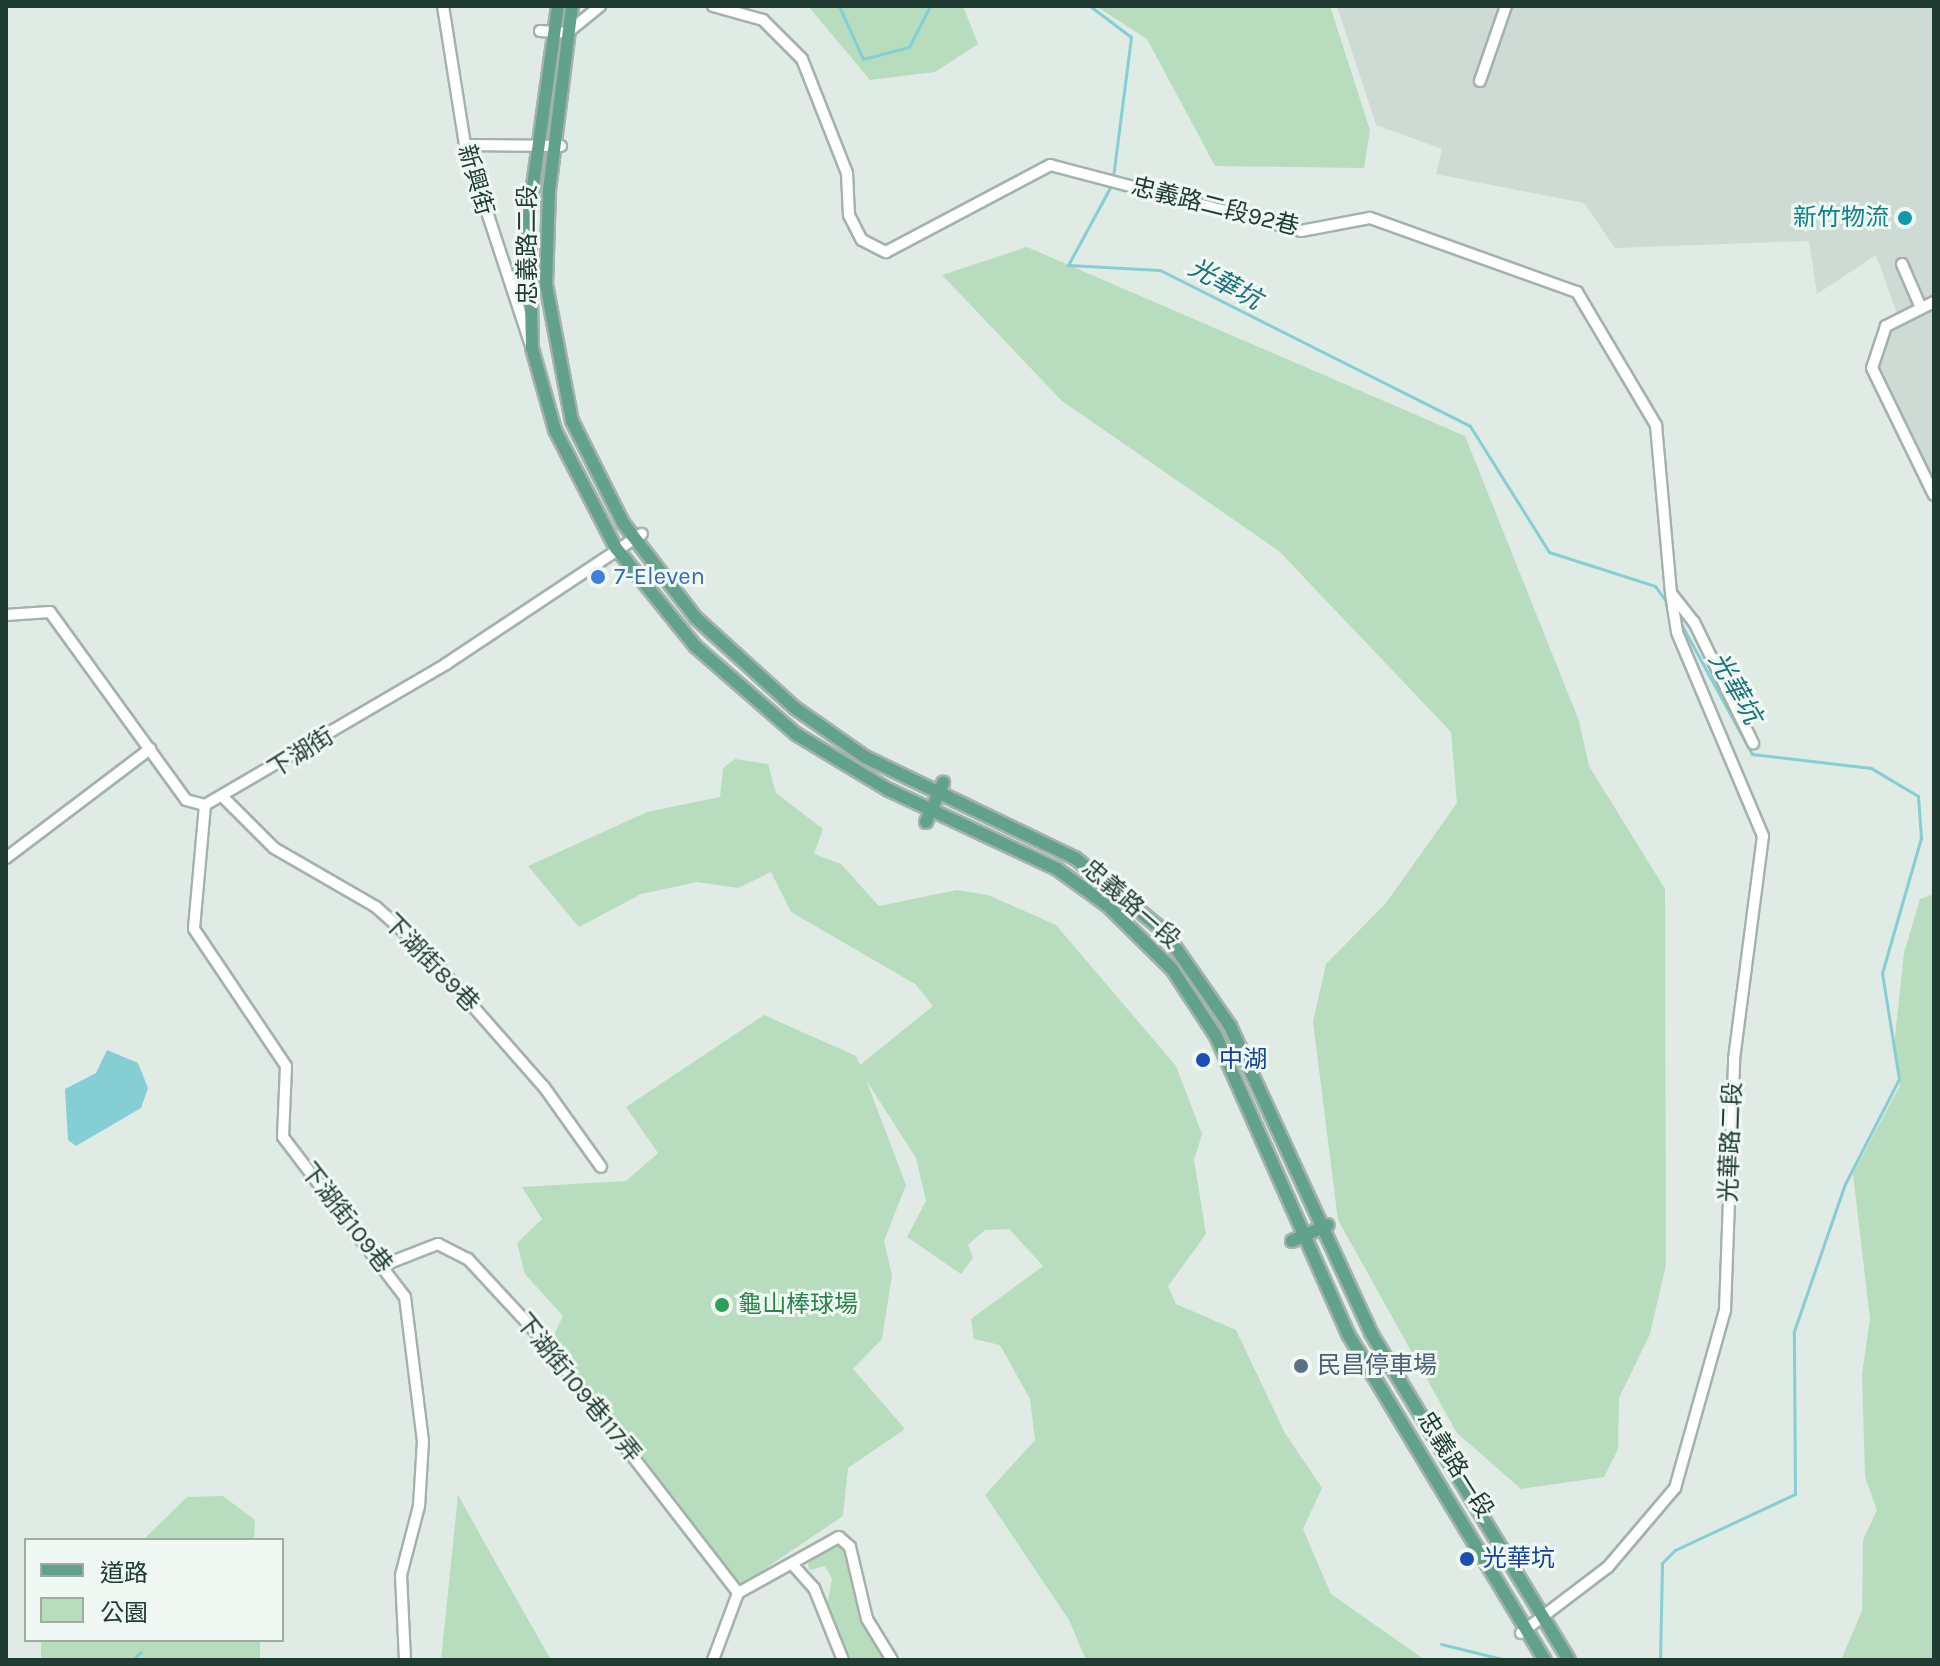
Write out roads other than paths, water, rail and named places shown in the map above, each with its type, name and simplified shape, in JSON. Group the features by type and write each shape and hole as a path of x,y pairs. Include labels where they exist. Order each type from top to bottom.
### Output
{"main road":[{"name":"忠義路二段","path":"555,430 532,348 528,253 546,31 558,6"},
{"name":"忠義路二段","path":"572,6 545,270 555,354 572,421 612,505 637,536"},
{"name":"忠義路一段","path":"555,430 616,548 672,621 743,692 813,747 1057,869 1149,941 1216,1036 1296,1239 1378,1386 1545,1660"},
{"name":"忠義路一段","path":"637,536 696,618 795,708 865,757 941,788 1075,858 1164,931 1230,1026 1387,1359 1548,1616 1569,1660"},
{"path":"926,822 941,788"},
{"path":"1296,1239 1324,1227"}],"street":[{"name":"新興街","path":"443,6 465,145 532,348"},
{"path":"546,31 567,33 600,6"},
{"name":"忠義路二段92巷","path":"713,6 763,20 802,59 847,173 849,215 862,240 886,252 1050,165 1301,231 1370,218 1577,292 1656,425 1671,593"},
{"path":"1480,81 1506,6"},
{"path":"465,145 557,145"},
{"path":"1902,264 1921,308"},
{"path":"1934,302 1886,326 1872,368 1934,495"},
{"name":"下湖街","path":"205,805 225,799 446,664 637,536"},
{"path":"1671,593 1694,622 1753,743"},
{"name":"光華路二段","path":"1526,1630 1548,1616 1566,1593 1608,1567 1675,1488 1725,1310 1734,1059 1763,836 1677,632 1671,593"},
{"path":"6,615 50,612 186,800 205,805"},
{"path":"6,858 150,749"},
{"name":"下湖街89巷","path":"225,799 274,848 376,907 420,946 544,1087 601,1167"},
{"name":"下湖街109巷","path":"205,805 194,929 286,1066 283,1137 384,1265 405,1297 423,1441 419,1506 401,1575 405,1660"},
{"name":"下湖街109巷117弄","path":"384,1265 438,1244 468,1259 542,1339 738,1593"},
{"path":"713,1660 738,1593 794,1566 834,1538 846,1540 867,1619 892,1660"},
{"path":"794,1566 814,1588 843,1660"}],"water":[{"path":"107,1050 138,1063 148,1088 141,1108 76,1146 68,1140 65,1089 96,1073"}],"waterway":[{"name":"光華坑","path":"839,6 863,59 909,47 930,6"},
{"name":"光華坑","path":"1090,6 1131,37 1113,177"},
{"name":"光華坑","path":"1112,184 1068,265 1160,270 1470,426 1549,552 1655,586 1668,604"},
{"name":"光華坑","path":"1660,1660 1662,1563 1675,1550 1795,1494 1794,1331 1845,1184 1899,1079 1882,973 1921,838 1918,796 1871,768 1752,754 1679,620"},
{"path":"1441,1644 1506,1660"},
{"path":"132,1660 141,1652"}],"place":[{"name":"新竹物流","path":"1905,218"},
{"name":"7-Eleven","path":"598,577"},
{"name":"中湖","path":"1203,1060"},
{"name":"龜山棒球場","path":"722,1305"},
{"name":"民昌停車場","path":"1301,1366"},
{"name":"光華坑","path":"1467,1559"}]}
